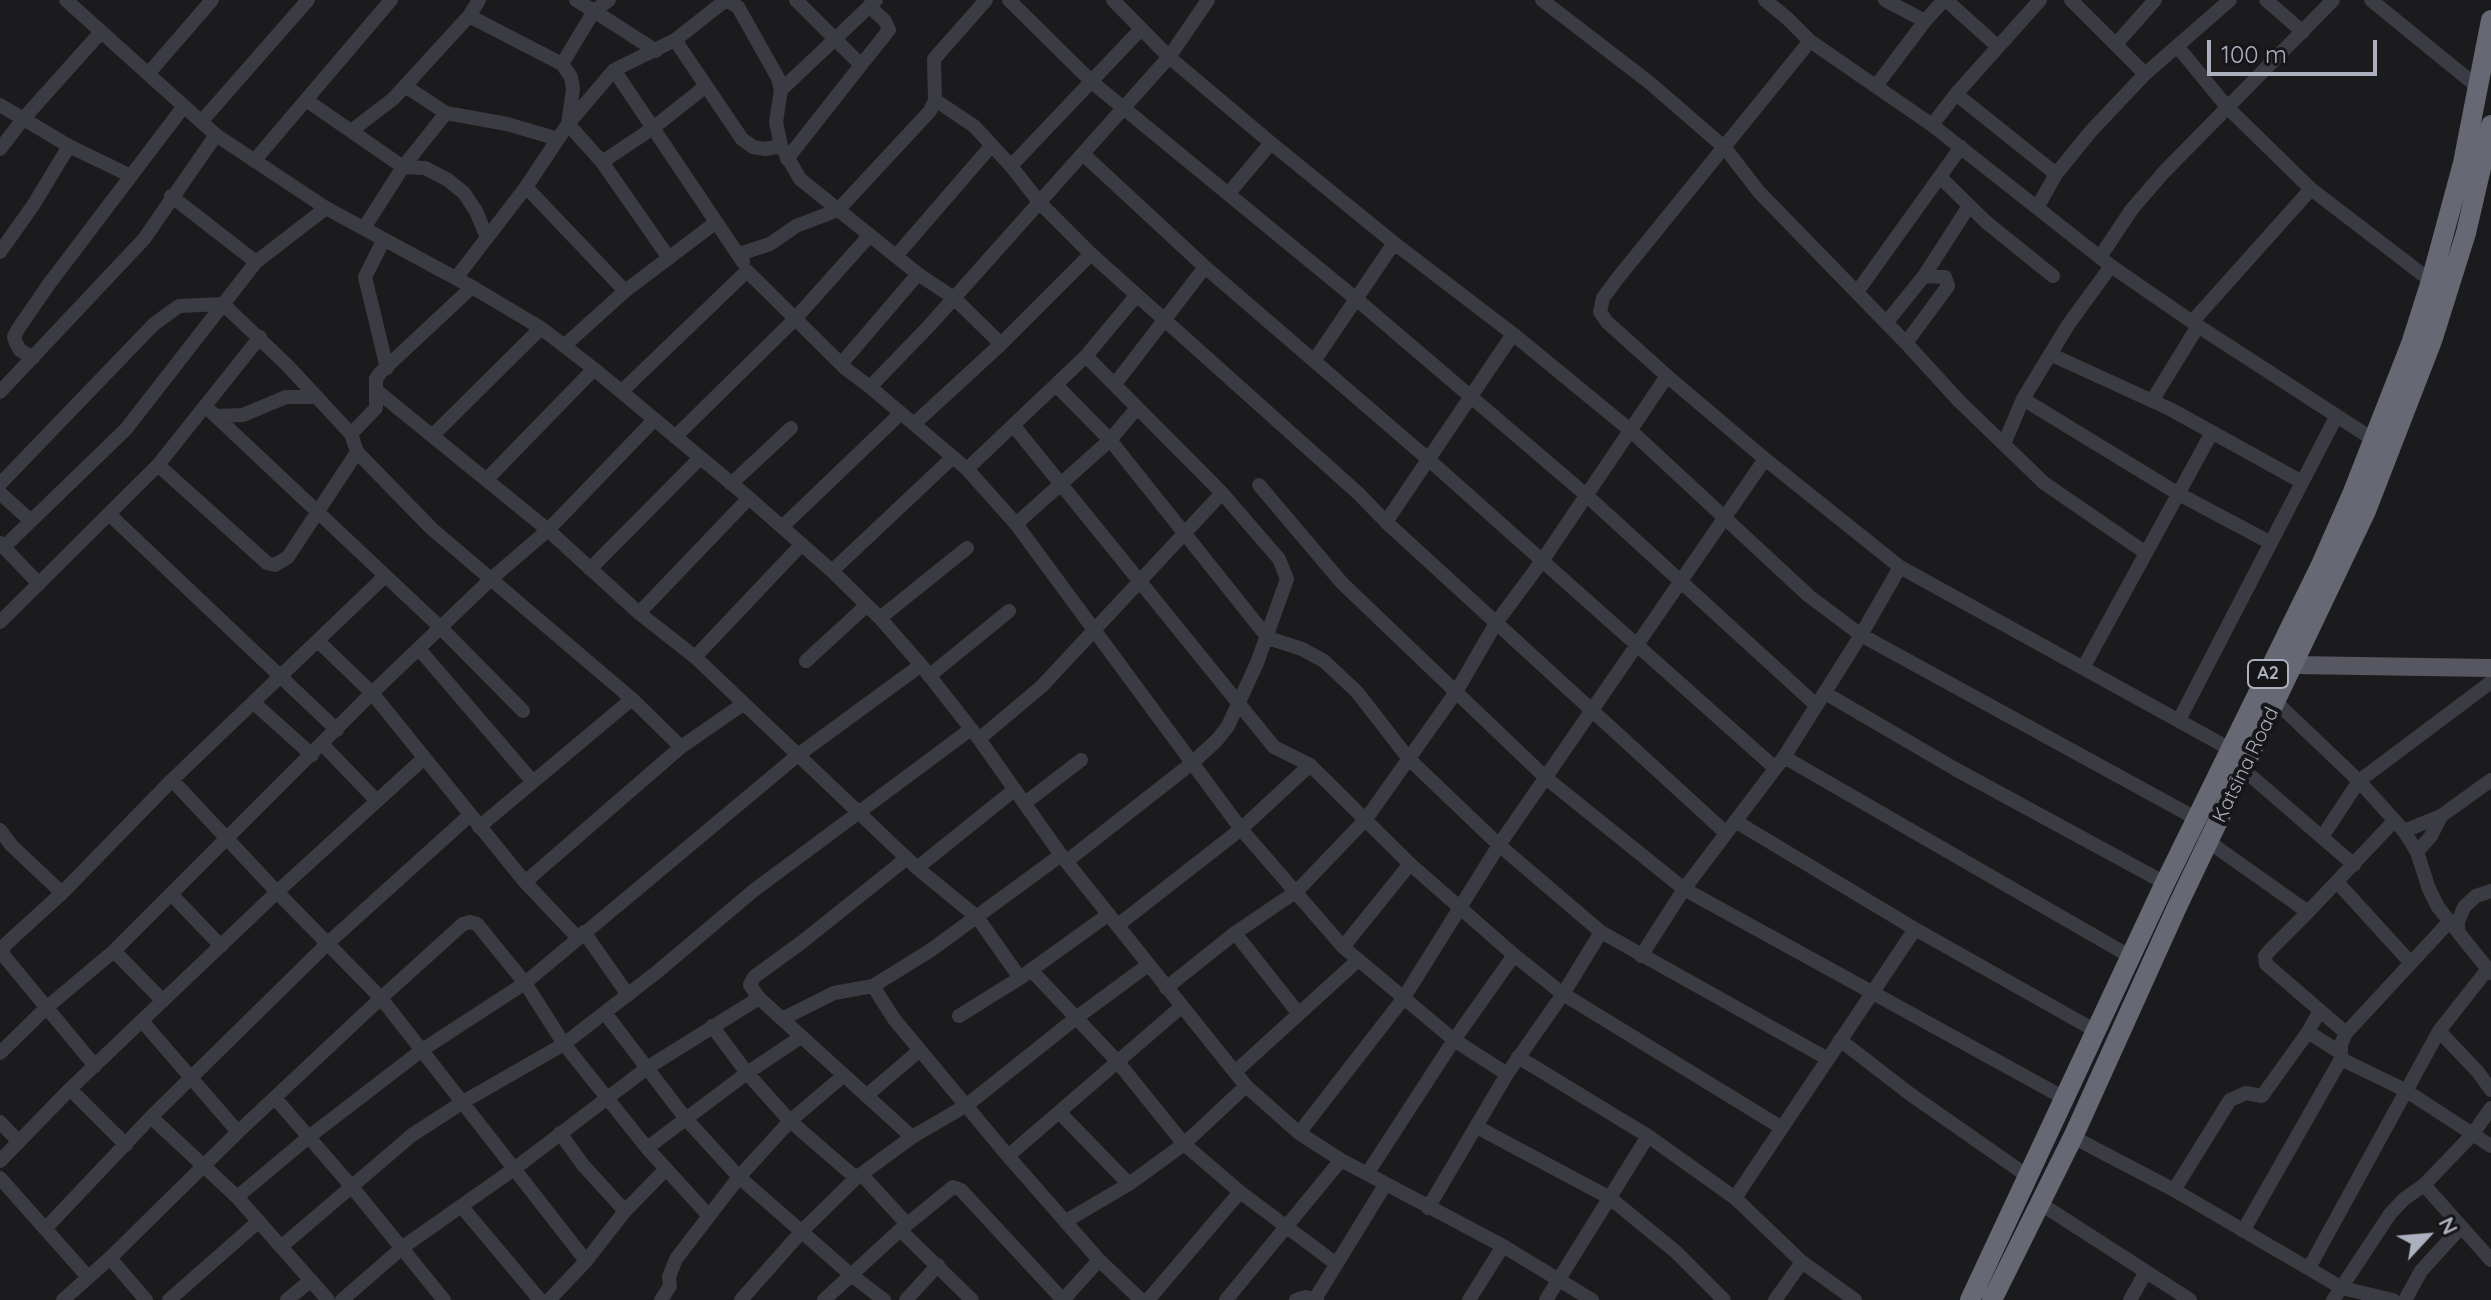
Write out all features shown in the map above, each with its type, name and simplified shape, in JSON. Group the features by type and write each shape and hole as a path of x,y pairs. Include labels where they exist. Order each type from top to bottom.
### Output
{"highway":[{"name":"A2","path":"1970,1300 2230,749 2285,662 2320,567 2411,344 2463,163 2491,20"},
{"name":"Katsina Road","path":"1992,1300 2073,1137 2276,702 2285,662 2366,511 2432,341 2466,233 2491,125"}],"main road":[{"path":"2285,662 2491,668"}],"street":[{"path":"66,0 216,135 326,208 541,328 749,498 867,605 925,671 975,734 1064,858 1246,1086 1299,1133 1341,1160 1503,1246 1592,1300"},
{"path":"148,74 212,0"},
{"path":"201,122 308,0"},
{"path":"351,131 405,86 469,16 479,0"},
{"path":"576,0 656,51"},
{"path":"562,64 594,11 609,0"},
{"path":"796,0 861,65"},
{"path":"739,254 770,244 796,226 838,210 924,117 935,100 934,59 986,0"},
{"path":"1009,0 1093,83 1355,298 1820,699 2165,883"},
{"path":"1113,0 1169,57 1271,143 1630,430 1809,596 1861,635 2197,819"},
{"path":"870,387 954,298 1169,57 1208,0"},
{"path":"1542,0 1650,83 1725,148 1759,192 1959,401 2056,492 2146,553"},
{"path":"1765,0 1810,41 1932,125 2106,261 2195,324 2374,440"},
{"path":"1885,0 1925,21"},
{"path":"1876,86 1925,21 1945,0 1997,46"},
{"path":"1932,125 1997,46 2040,0"},
{"path":"2071,0 2145,74"},
{"path":"2116,44 2155,0"},
{"path":"2037,208 2056,174 2091,131 2145,74 2230,0"},
{"path":"2266,0 2303,32"},
{"path":"2004,444 2023,399 2106,261 2132,209 2333,0"},
{"path":"2371,0 2479,88"},
{"path":"254,161 384,2"},
{"path":"456,278 526,187 568,124 614,70 656,51 734,2 778,78 781,90 776,122 784,153 800,179 918,274 954,298 1001,344"},
{"path":"781,90 873,3 889,30 784,153"},
{"path":"469,16 562,64 571,77 573,89 568,124 602,162 669,258"},
{"path":"1011,166 1140,30"},
{"path":"0,149 101,32"},
{"path":"675,40 742,139 753,147 784,153"},
{"path":"1810,41 1603,298 1600,312 1667,376 1900,567 2230,749"},
{"path":"2177,46 2228,108 2311,189 2431,281"},
{"path":"614,70 715,223 739,254 747,271 841,364 967,469 1016,524 1241,829 1343,947 1454,1040 1507,1074"},
{"path":"405,86 446,113 507,124 558,139"},
{"path":"602,162 653,128 706,86"},
{"path":"1956,94 2056,174"},
{"path":"306,100 403,167 425,168 448,180 464,193 476,211 487,238"},
{"path":"935,100 974,126 1040,203 1091,254 1359,494 1592,713 1730,827 2096,1031"},
{"path":"0,105 69,146 131,176"},
{"path":"33,358 20,350 14,337 49,284 184,106"},
{"path":"364,228 403,167 446,113"},
{"path":"2,384 33,358 144,239 216,135"},
{"path":"1228,194 1271,143"},
{"path":"896,256 992,145"},
{"path":"0,252 69,146"},
{"path":"1857,292 1961,147"},
{"path":"1083,154 1205,267 1428,459 1636,646 1780,763 2131,957"},
{"path":"1940,177 1969,206 2053,276"},
{"path":"526,187 625,291"},
{"path":"2152,401 2195,324 2311,189"},
{"path":"171,196 256,262"},
{"path":"1886,323 1924,276 1969,206"},
{"path":"39,584 2,545 126,429 256,262 326,208"},
{"path":"564,346 625,291 715,223"},
{"path":"675,437 794,320 870,235"},
{"path":"384,239 365,277 387,368"},
{"path":"1314,361 1394,243"},
{"path":"914,424 1001,344 1091,254"},
{"path":"1115,384 1205,267"},
{"path":"621,392 747,271"},
{"path":"841,364 918,274"},
{"path":"1906,343 1948,286 1945,277 1924,276"},
{"path":"351,434 376,408 376,379 472,287"},
{"path":"967,469 1086,356 1136,296"},
{"path":"0,484 162,318 179,306 223,304 260,337 317,397 351,434 357,452 432,529 632,699 681,747"},
{"path":"433,435 541,328"},
{"path":"1386,522 1513,334"},
{"path":"1,620 211,412 260,337"},
{"path":"2052,355 2152,401 2302,482"},
{"path":"782,1019 834,993 873,986 921,957 1064,858 1192,763 1217,740 1239,704 1268,638 1287,579 1284,569 1279,559 1222,493 1086,356"},
{"path":"487,479 594,369"},
{"path":"1166,988 1235,933 1297,891 1366,819 1456,692 1496,623 1542,561 1667,376"},
{"path":"1056,385 1110,440 1268,638 1302,649 1324,661 1357,692 1409,759 1499,845 1601,932 1828,1059"},
{"path":"377,391 548,530 639,613 695,657 912,863 977,917 1026,974 1076,1018 1117,1061 1184,1144 1240,1192 1335,1263"},
{"path":"211,412 243,415 286,397 317,397"},
{"path":"2023,399 2177,493 2271,543"},
{"path":"1016,524 1110,440 1137,408"},
{"path":"211,412 441,628 523,711"},
{"path":"782,527 901,413"},
{"path":"2179,720 2336,417"},
{"path":"0,1053 46,1008 114,951 372,693 491,579 548,530 654,420"},
{"path":"1013,425 1274,747 1310,765 1458,908 1563,994 1782,1128"},
{"path":"731,484 791,428"},
{"path":"2083,668 2211,434"},
{"path":"158,465 267,563 275,565 288,557 357,452"},
{"path":"590,569 700,458"},
{"path":"832,571 952,458"},
{"path":"1299,1133 1403,999 1499,845 1765,459"},
{"path":"1259,485 1342,583 1546,778 1684,889 1875,991 2066,1099"},
{"path":"0,493 31,521"},
{"path":"282,1246 412,1135 564,1044 753,891 1042,686 1222,493"},
{"path":"639,613 749,498"},
{"path":"109,514 337,730"},
{"path":"695,657 802,544"},
{"path":"880,618 967,548"},
{"path":"1641,956 1684,889 1780,763 1900,567"},
{"path":"95,1066 8,962 2,951 6,944 62,893 172,780 385,576"},
{"path":"806,661 867,605"},
{"path":"237,1197 422,1050 525,983 798,755 1009,611"},
{"path":"319,642 372,693 525,882 580,935 628,995"},
{"path":"419,649 533,782"},
{"path":"2322,837 2359,781 2491,682"},
{"path":"45,1229 151,1117 328,943 474,821 533,782 632,699"},
{"path":"2276,702 2359,781 2399,826 2417,852 2429,889 2489,971 2439,1031 2309,1268"},
{"path":"254,703 318,750 377,801"},
{"path":"525,882 681,747 743,704"},
{"path":"0,1161 70,1089 277,892 423,759"},
{"path":"1025,803 1081,760"},
{"path":"959,1016 1113,920 1241,829 1310,765"},
{"path":"2244,770 2354,865"},
{"path":"172,780 381,998 586,1261"},
{"path":"2346,1033 2266,964 2265,956 2354,865 2399,826 2441,816 2491,780"},
{"path":"912,1137 759,998 751,989 754,977 1014,790"},
{"path":"2417,852 2431,836 2441,816"},
{"path":"0,830 5,850 62,893"},
{"path":"2209,842 2308,912"},
{"path":"1343,947 1410,864"},
{"path":"2337,882 2410,962"},
{"path":"2243,1231 2341,1056 2346,1033 2410,962 2454,927 2464,907 2476,896 2491,891"},
{"path":"171,894 221,946"},
{"path":"63,1300 381,998 463,924 470,922 477,924 525,983 564,1044 647,1148 709,1216"},
{"path":"1735,1198 1915,929"},
{"path":"1428,1208 1507,1074 1563,994 1601,932"},
{"path":"1235,933 1299,1014"},
{"path":"114,951 163,1001"},
{"path":"1367,1174 1454,1040 1514,955"},
{"path":"1235,1072 1357,961"},
{"path":"741,1300 802,1231 858,1176 912,1137 967,1105 1148,965"},
{"path":"873,986 894,1019 1008,1156 1099,1260 1141,1300"},
{"path":"342,1300 403,1247 514,1169 647,1068 759,998"},
{"path":"1008,1156 1181,1007"},
{"path":"2174,1190 2230,1100 2246,1093 2262,1096 2319,1012"},
{"path":"605,1013 686,1119 739,1177 884,1300"},
{"path":"142,1021 238,1132"},
{"path":"712,1026 747,1073 790,1121 858,1176 972,1300"},
{"path":"2439,1031 2491,1090"},
{"path":"2308,1032 2341,1056 2405,1090 2491,1146"},
{"path":"647,1148 801,1037"},
{"path":"1840,1040 1910,1094 2029,1177"},
{"path":"866,1096 920,1050"},
{"path":"1518,1057 1648,1136 1735,1198 1802,1262 1855,1300"},
{"path":"661,1300 670,1286 671,1266 739,1177 790,1121 843,1076"},
{"path":"1066,1221 1129,1184 1184,1144 1246,1086"},
{"path":"70,1089 126,1145"},
{"path":"275,1098 403,1247 444,1300"},
{"path":"2338,1294 2390,1214 2424,1185 2472,1135 2491,1108"},
{"path":"1059,1112 1129,1184"},
{"path":"151,1117 237,1197 328,1300"},
{"path":"0,1122 19,1142"},
{"path":"1477,1127 1610,1198 1676,1252 1724,1300"},
{"path":"560,1133 583,1165 625,1211"},
{"path":"1546,1300 1648,1136"},
{"path":"2073,1137 2174,1190 2309,1268 2338,1294 2393,1300"},
{"path":"1226,1300 1341,1160"},
{"path":"549,1300 586,1261 625,1211 665,1170"},
{"path":"0,1178 88,1277"},
{"path":"1296,1300 1306,1297 1316,1299 1385,1185"},
{"path":"2424,1185 2491,1260"},
{"path":"824,1300 949,1189 957,1188 1063,1300 1099,1260"},
{"path":"1148,1300 1240,1192"},
{"path":"2041,1204 2190,1300"},
{"path":"462,1207 540,1300"},
{"path":"169,1300 259,1221"},
{"path":"2405,1300 2421,1271 2461,1227"},
{"path":"1469,1300 1503,1246"},
{"path":"110,1258 146,1300"},
{"path":"1775,1300 1802,1262"},
{"path":"906,1300 938,1265"},
{"path":"2130,1300 2146,1272"},
{"path":"287,1300 311,1280"}]}
